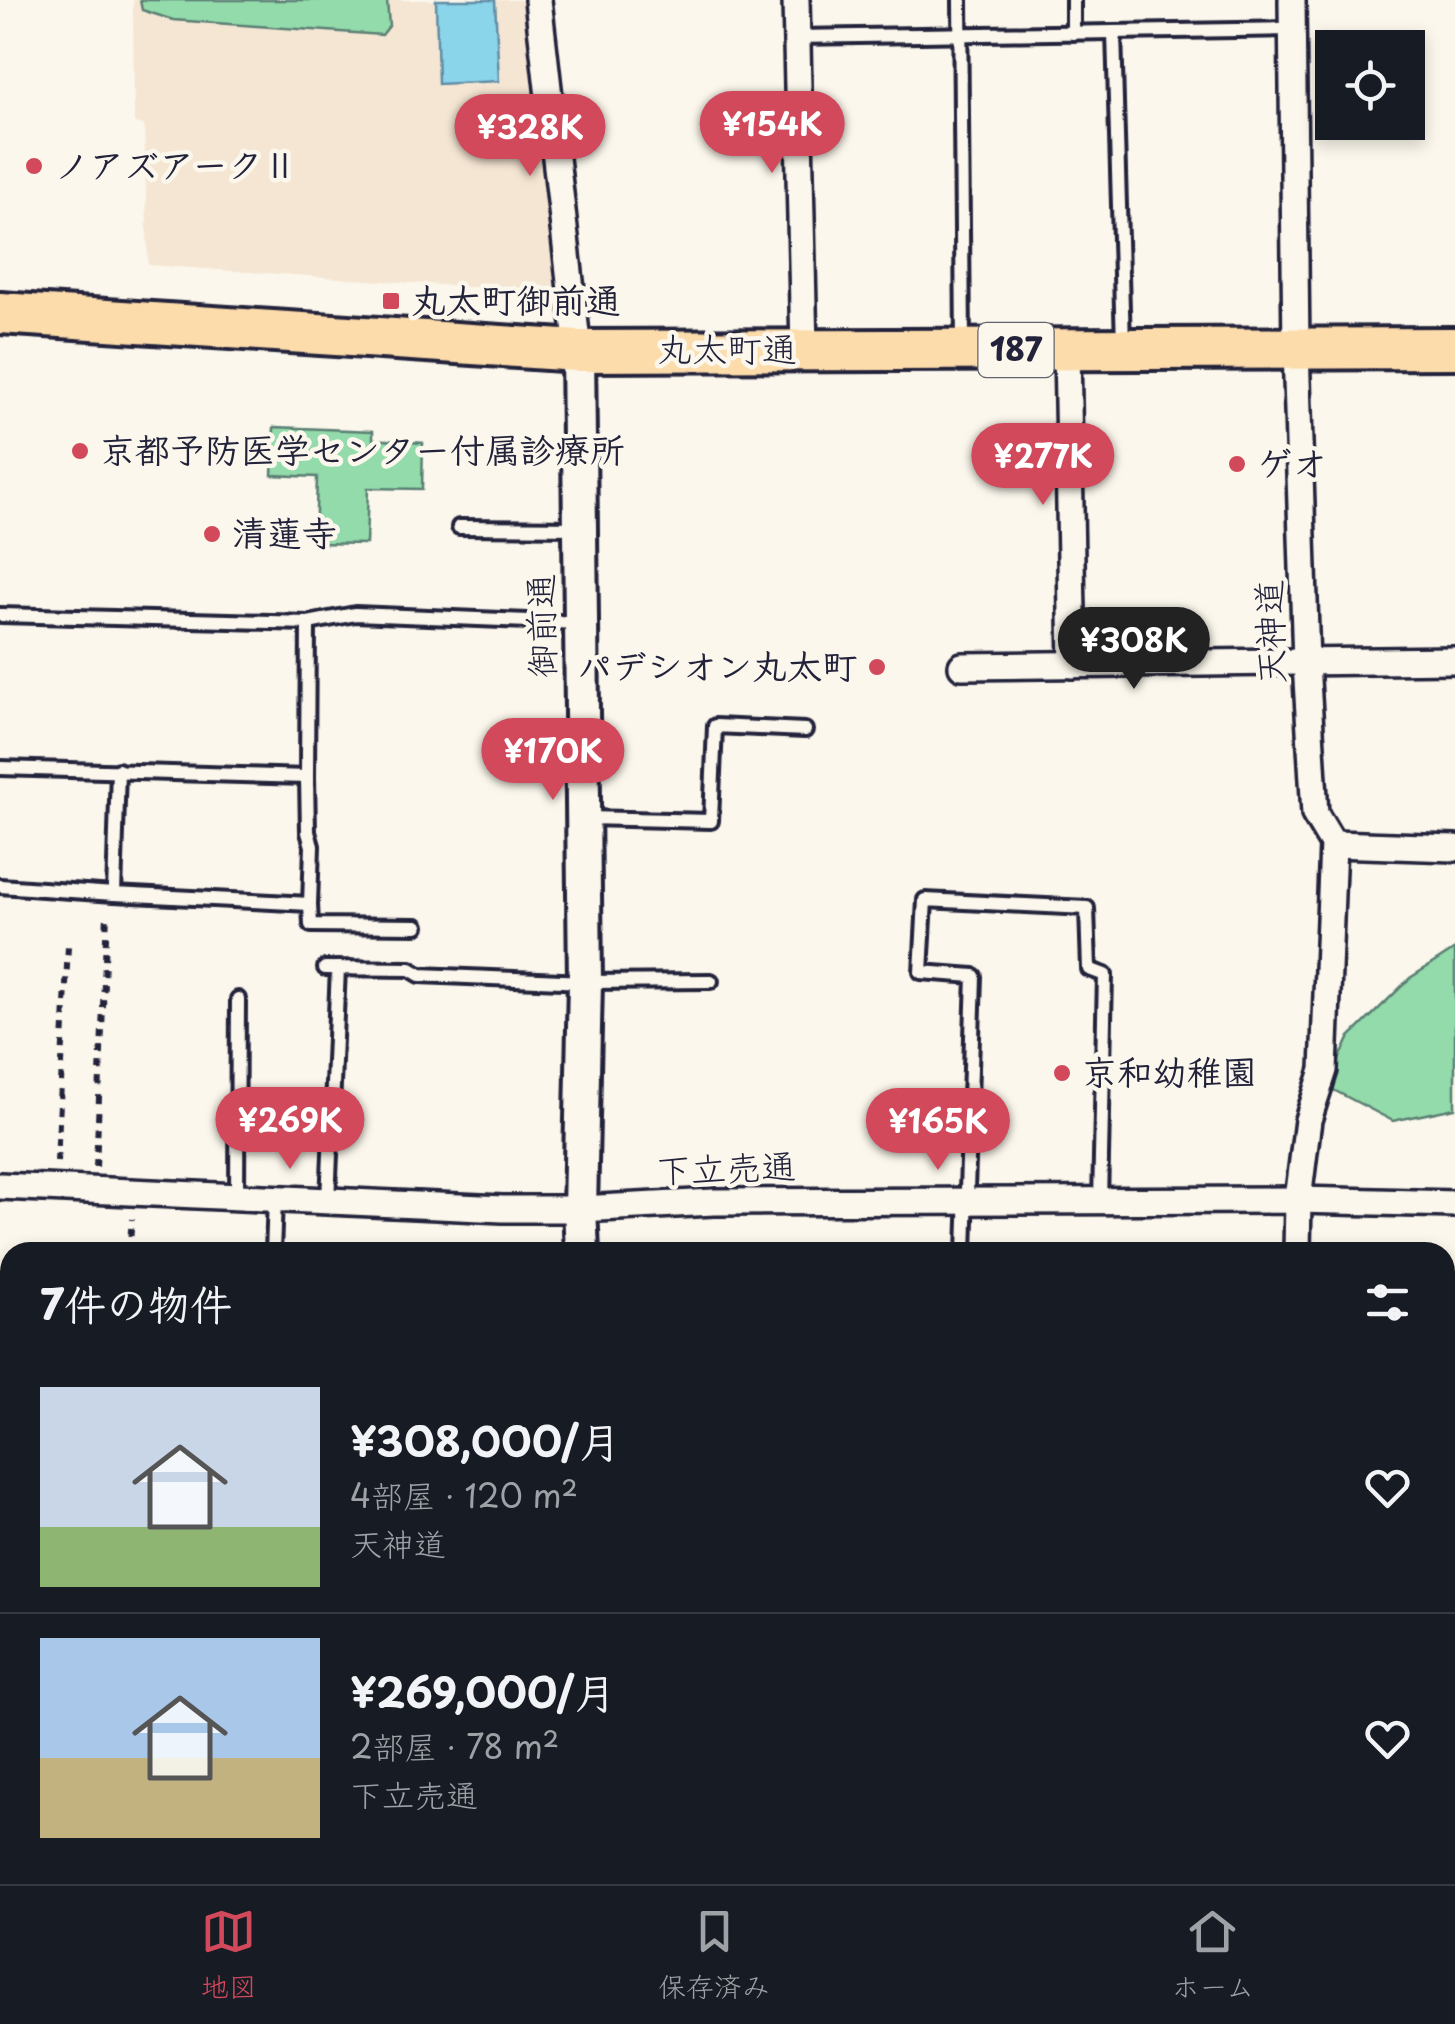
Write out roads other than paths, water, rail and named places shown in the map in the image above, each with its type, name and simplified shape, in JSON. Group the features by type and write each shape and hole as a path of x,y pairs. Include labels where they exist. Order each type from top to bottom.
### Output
{"main road":[{"name":"丸太町通","path":"0,312 578,351 1455,348"}],"street":[{"name":"御前通","path":"538,0 578,351 585,982 582,1242"},
{"path":"796,0 804,350"},
{"name":"天神道","path":"1292,0 1296,348 1306,663 1315,814 1333,844 1324,1070 1308,1120 1297,1242"},
{"path":"1068,350 1073,665"},
{"path":"962,666 1455,660"},
{"path":"1333,844 1455,848"},
{"name":"下立売通","path":"0,1186 580,1210 714,1202 967,1200 1455,1204"}],"lane":[{"path":"960,0 964,350"},
{"path":"1073,0 1073,33"},
{"path":"796,37 1293,29"},
{"path":"1114,32 1123,349"},
{"path":"459,527 581,528"},
{"path":"0,614 308,624 355,614 583,623"},
{"path":"308,624 306,777 312,846 311,925 418,926"},
{"path":"584,818 712,821 715,726 806,730"},
{"path":"0,768 306,777"},
{"path":"111,893 118,770"},
{"path":"0,886 310,904"},
{"path":"965,1242 974,976 921,972 925,900 1087,908 1089,969 1104,976 1100,1202"},
{"path":"328,1201 331,968 410,968 420,975 585,982 712,981"},
{"path":"237,1197 238,998"},
{"path":"274,1242 276,1199"}],"water":[{"path":"436,0 495,0 499,81 438,84"}],"place":[{"name":"ノアズアークⅡ","path":"34,166"},
{"name":"丸太町御前通","path":"391,301"},
{"name":"京都予防医学センター付属診療所","path":"80,451"},
{"name":"ゲオ","path":"1237,464"},
{"name":"清蓮寺","path":"212,534"},
{"name":"パデシオン丸太町","path":"877,667"},
{"name":"京和幼稚園","path":"1062,1073"}]}
